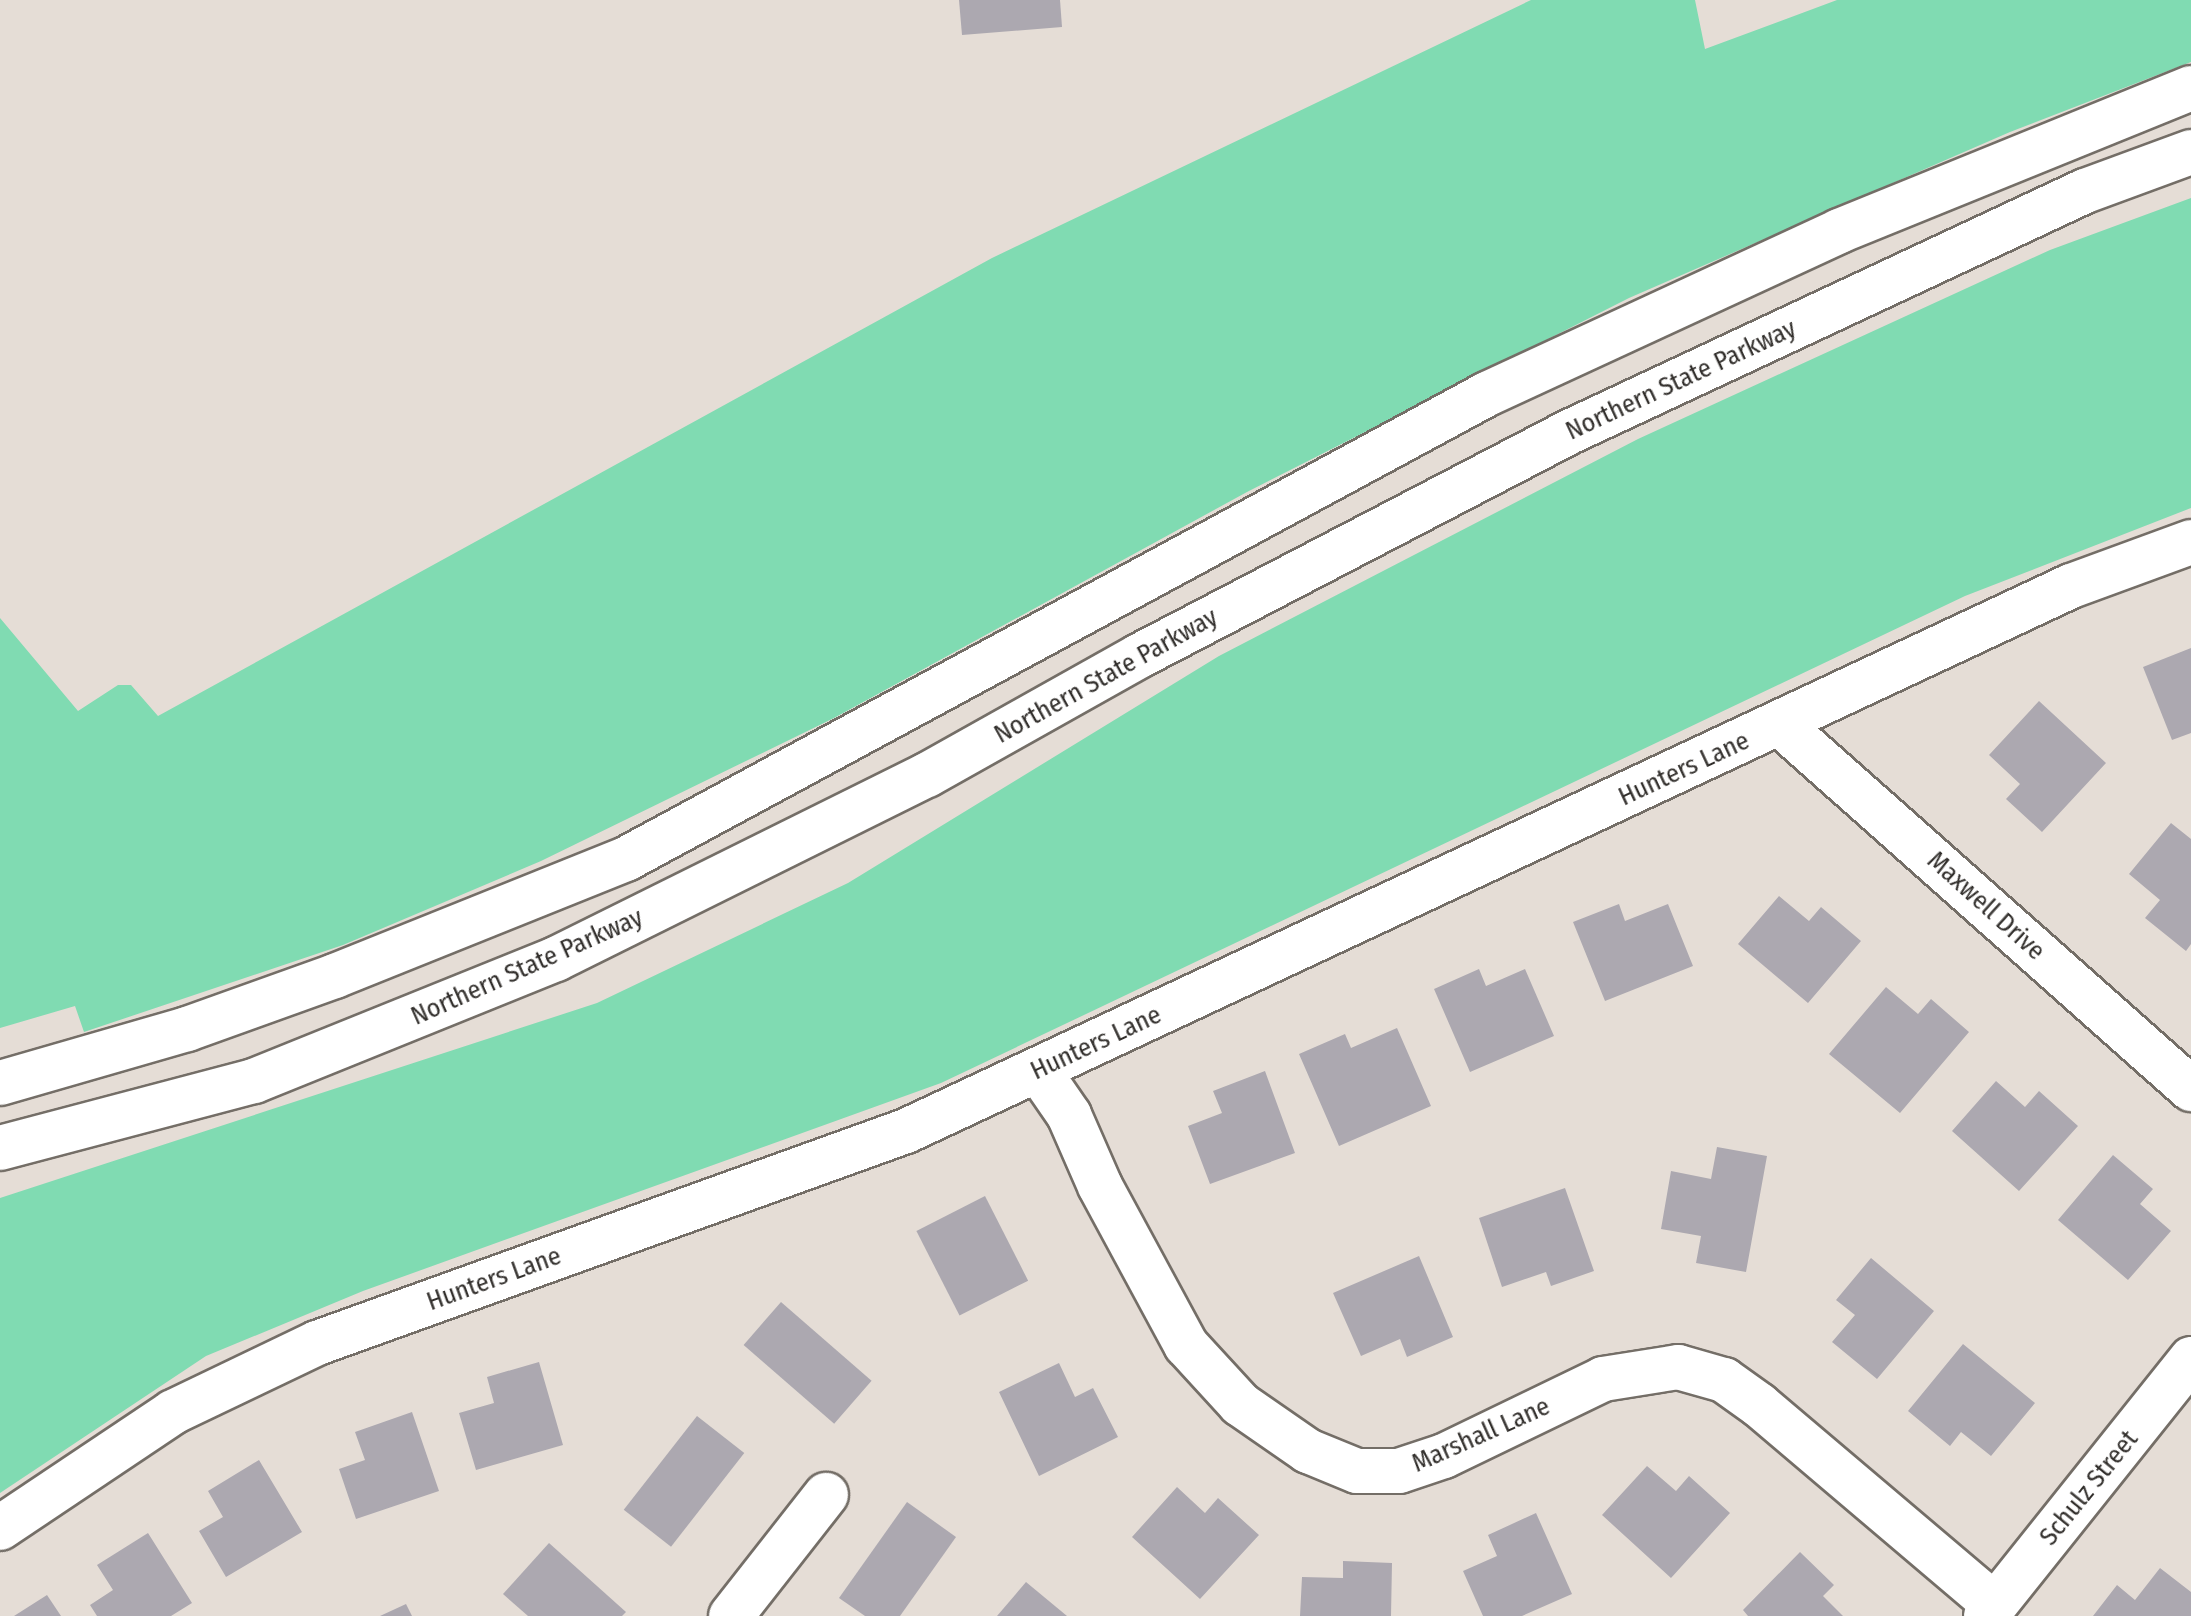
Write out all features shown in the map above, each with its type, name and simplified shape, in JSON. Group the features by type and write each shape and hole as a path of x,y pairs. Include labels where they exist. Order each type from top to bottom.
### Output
{"main road":[{"path":"0,1083 187,1029 306,987 626,859 1487,394 1839,231 2191,88"},
{"name":"Northern State Parkway","path":"0,1148 265,1077 556,959 927,775 1139,656 1565,434 2085,191 2191,152"},
{"name":"Hunters Lane","path":"0,1528 173,1412 317,1343 906,1131 2071,586 2191,542"},
{"name":"Maxwell Drive","path":"1780,724 2191,1089"},
{"name":"Marshall Lane","path":"1038,1070 1069,1115 1100,1186 1186,1345 1240,1404 1308,1451 1357,1471 1399,1471 1444,1456 1603,1379 1678,1367 1724,1380 1759,1405 1991,1611"},
{"name":"Schulz Street","path":"1991,1611 2191,1359"},
{"path":"731,1616 826,1495"}],"green space":[{"path":"1531,0 1695,0 1705,49 1837,0 2191,0 2191,62 2010,132 1629,298 1247,492 834,718 541,861 343,945 84,1032 75,1006 0,1028 0,618 78,711 118,685 131,685 158,716 992,258"},
{"path":"2191,198 2191,508 1965,596 941,1083 363,1291 206,1356 0,1493 0,1198 597,1003 848,883 1219,656 1638,439 2050,250"}],"building":[{"path":"959,0 1060,0 1062,27 962,35"},
{"path":"2191,648 2191,733 2172,740 2143,667"},
{"path":"2039,701 2106,763 2042,832 2006,799 2020,784 1989,755"},
{"path":"2171,823 2191,839 2191,944 2186,951 2145,918 2160,900 2129,874"},
{"path":"1779,896 1809,921 1821,907 1861,941 1808,1003 1738,944"},
{"path":"1619,904 1625,921 1668,904 1693,966 1605,1001 1573,922"},
{"path":"1479,969 1486,986 1525,969 1554,1036 1470,1072 1434,989"},
{"path":"1886,987 1918,1014 1931,999 1969,1032 1900,1113 1829,1054"},
{"path":"1397,1028 1431,1106 1339,1146 1299,1054 1345,1034 1351,1048"},
{"path":"1265,1071 1295,1153 1210,1184 1188,1126 1222,1113 1213,1091"},
{"path":"1996,1081 2025,1107 2039,1091 2078,1126 2019,1191 1952,1131"},
{"path":"1717,1147 1767,1156 1746,1272 1696,1263 1701,1236 1661,1229 1671,1171 1711,1179"},
{"path":"2113,1155 2153,1189 2140,1204 2171,1231 2128,1280 2058,1220"},
{"path":"1565,1188 1594,1271 1551,1286 1546,1272 1502,1287 1479,1218"},
{"path":"985,1196 1028,1281 960,1316 916,1231"},
{"path":"1419,1256 1453,1337 1407,1357 1400,1339 1361,1356 1333,1293"},
{"path":"1871,1258 1934,1311 1877,1379 1832,1342 1855,1315 1836,1300"},
{"path":"781,1302 872,1381 834,1424 744,1345"},
{"path":"1963,1344 2035,1403 1991,1456 1961,1432 1950,1446 1908,1411"},
{"path":"539,1362 563,1445 476,1470 459,1413 494,1403 487,1377"},
{"path":"1059,1363 1075,1397 1093,1388 1118,1437 1039,1476 999,1392"},
{"path":"412,1412 439,1491 356,1519 339,1469 365,1460 355,1432"},
{"path":"697,1416 744,1453 671,1547 624,1510"},
{"path":"259,1460 302,1532 226,1577 199,1531 223,1517 208,1491"},
{"path":"1647,1466 1676,1491 1689,1476 1730,1513 1671,1578 1602,1515"},
{"path":"1177,1487 1205,1513 1218,1498 1259,1535 1200,1599 1132,1537"},
{"path":"907,1502 956,1537 900,1616 865,1616 839,1598"},
{"path":"1536,1513 1572,1594 1522,1616 1483,1616 1463,1571 1497,1556 1488,1535"},
{"path":"148,1533 192,1603 171,1616 97,1616 90,1605 113,1590 97,1565"},
{"path":"549,1543 626,1612 622,1616 528,1616 503,1594"},
{"path":"1800,1552 1834,1585 1823,1596 1843,1616 1748,1616 1743,1610"},
{"path":"1343,1561 1392,1563 1391,1616 1300,1616 1302,1577 1343,1578"},
{"path":"2160,1568 2191,1592 2191,1616 2093,1616 2117,1585 2135,1600"},
{"path":"1026,1582 1067,1616 997,1616"},
{"path":"47,1595 61,1616 14,1616"},
{"path":"406,1604 412,1616 380,1616"}]}
